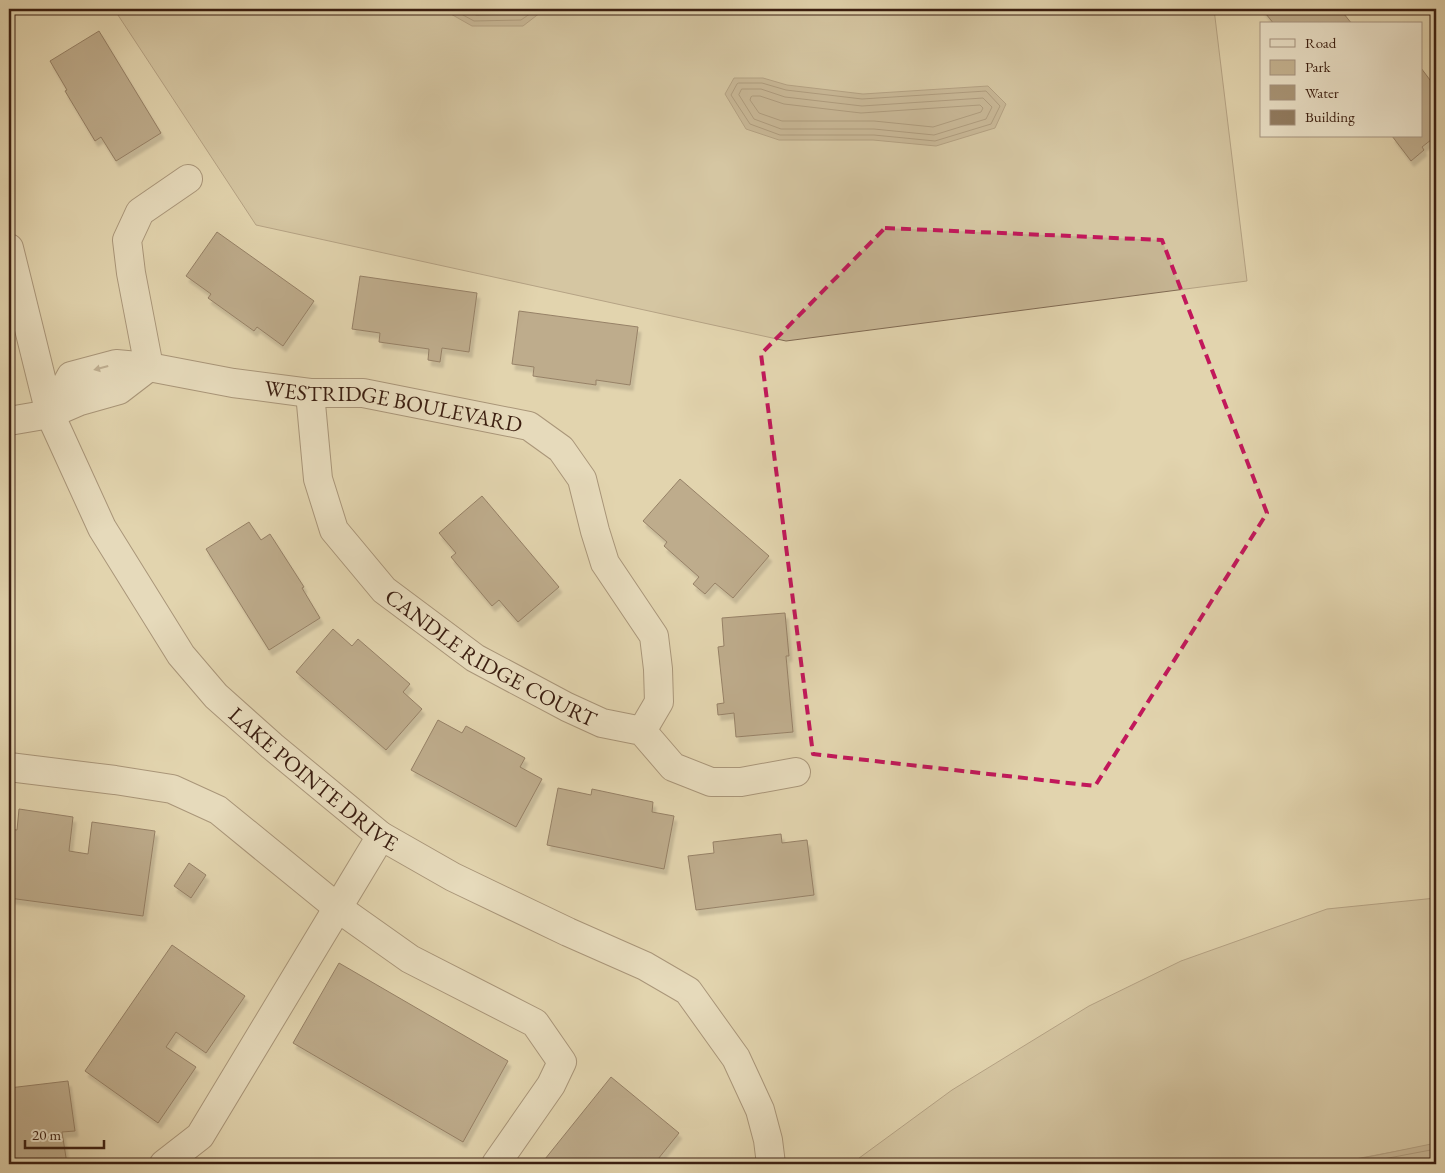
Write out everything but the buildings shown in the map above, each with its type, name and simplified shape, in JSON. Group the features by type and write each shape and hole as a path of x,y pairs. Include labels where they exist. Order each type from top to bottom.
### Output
{"street":[{"path":"9,421 50,414 119,390 149,367 131,273 127,240 140,212 188,180"},
{"name":"LAKE POINTE DRIVE","path":"9,248 50,414 102,528 181,655 216,696 272,746 381,836 452,877 645,966 688,991 736,1058 760,1110 768,1140 771,1164"},
{"name":"WESTRIDGE BOULEVARD","path":"149,367 233,383 310,393 363,393 529,426 562,449 582,480 605,563 654,636 659,702 642,731"},
{"name":"CANDLE RIDGE COURT","path":"310,393 318,479 334,530 384,590 475,658 567,707 602,722 642,731"},
{"path":"642,731 673,767 711,782 741,782 796,772"},
{"path":"9,767 172,789 218,810 338,908 410,959 535,1023 562,1062 551,1085 496,1164"},
{"path":"164,1164 200,1136 381,836"}],"highlighted area":[{"path":"885,228 1162,240 1267,513 1095,786 813,754 761,354"}],"green space":[{"path":"114,9 1214,9 1247,281 786,341 256,225"},
{"path":"1436,898 1436,1144 1328,1164 851,1164 952,1090 1089,1006 1181,961 1327,909"}],"water":[{"path":"442,9 545,9 523,26 472,26"},
{"path":"734,78 763,78 787,85 863,94 988,86 1006,104 995,128 936,146 873,140 779,140 746,129 725,94"},
{"path":"1436,1143 1436,1164 1328,1164 1339,1163"}]}
